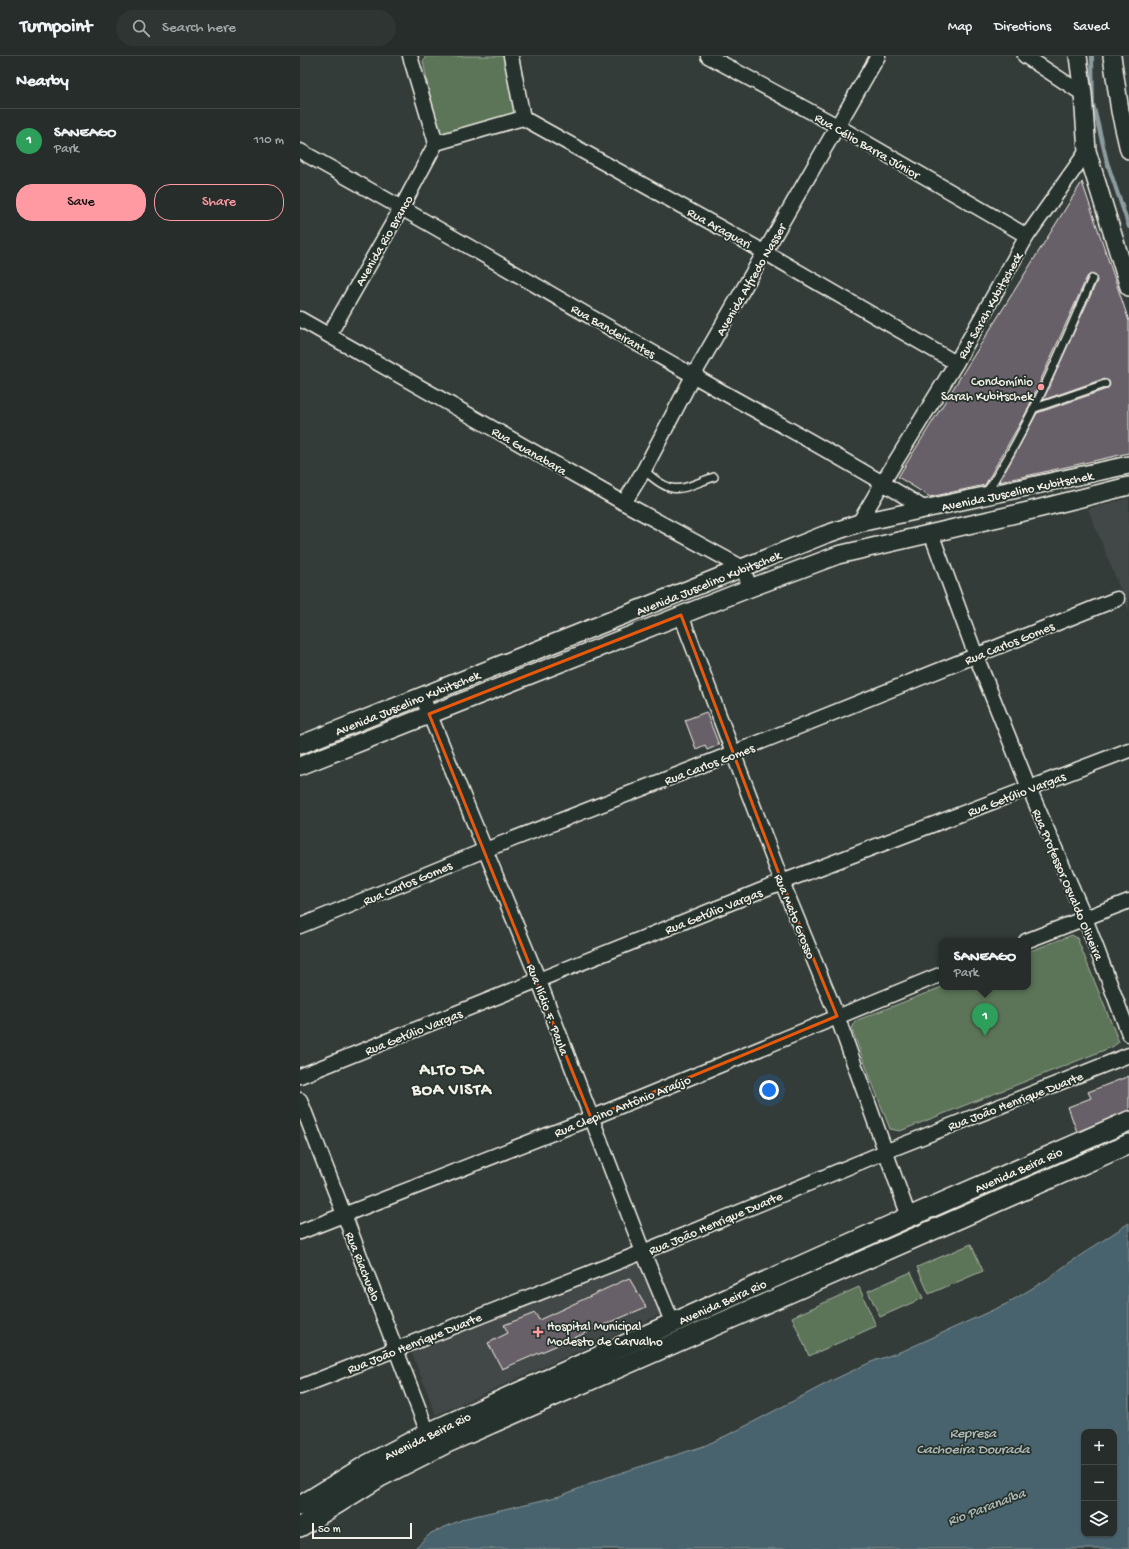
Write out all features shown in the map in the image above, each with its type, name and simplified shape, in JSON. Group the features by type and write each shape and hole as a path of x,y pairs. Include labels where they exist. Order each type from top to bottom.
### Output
{"main road":[{"name":"Avenida Beira Rio","path":"300,1506 365,1466 428,1433 909,1217 1129,1121"},
{"name":"Avenida Beira Rio","path":"300,1527 380,1477 447,1444 1129,1144"}],"street":[{"path":"410,56 436,143 523,118 512,56"},
{"name":"Rua Célio Barra Júnior","path":"708,56 839,127 1027,236"},
{"name":"Avenida Alfredo Nasser","path":"624,503 644,470 693,376 839,127 878,56"},
{"path":"1025,56 1083,94"},
{"path":"1078,56 1083,94 1087,151 1129,287"},
{"path":"1112,56 1120,111 1129,150"},
{"name":"Rua Araguari","path":"523,118 766,253 956,363"},
{"name":"Avenida Rio Branco","path":"329,335 402,207 436,143"},
{"name":"Rua Bandeirantes","path":"300,150 402,207 693,376 883,482 927,510"},
{"name":"Rua Sarah Kubitscheck","path":"859,523 956,363 1027,236 1087,151"},
{"name":"Rua Guanabara","path":"300,319 624,503 743,568"},
{"name":"Avenida Juscelino Kubitschek","path":"300,744 824,535 859,523 983,498 1129,465"},
{"name":"Avenida Juscelino Kubitschek","path":"305,764 681,615 838,555 1129,486"},
{"name":"Rua Professor Osvaldo Oliveira","path":"931,533 976,656 1029,788 1085,918 1129,1034"},
{"path":"743,568 750,588"},
{"name":"Rua Carlos Gomes","path":"300,926 485,850 733,753 1117,599"},
{"name":"Rua Mato Grosso","path":"681,615 782,882 837,1016 887,1150 909,1217"},
{"path":"611,621 618,640"},
{"name":"Rua Ilídio F. Paula","path":"422,696 539,981 643,1252 673,1324"},
{"path":"300,744 305,764"},
{"name":"Rua Getúlio Vargas","path":"300,1076 782,882 1129,750"},
{"path":"1031,939 1129,901"},
{"name":"Rua Clepino Antônio Araújo","path":"300,1232 591,1118 939,975"},
{"name":"Rua João Henrique Duarte","path":"300,1387 643,1252 887,1150 1129,1055"},
{"name":"Rua Riachuelo","path":"300,1100 397,1348 428,1433"}],"lane":[{"path":"983,498 1009,459 1035,408 1092,279"},
{"path":"1035,408 1105,384"},
{"path":"644,470 666,488 678,489 714,477"}],"highlighted area":[{"path":"681,615 782,882 837,1016 591,1118 429,714"}],"shaded area":[{"path":"1129,498 1129,611 1088,509"},
{"name":"Hospital Municipal Modesto de Carvalho","path":"639,1257 661,1314 436,1415 411,1351"}],"green space":[{"path":"426,56 503,56 515,107 513,114 443,136 437,132 423,61"},
{"path":"1072,935 1077,938 1119,1042 1112,1047 900,1131 890,1129 852,1030 855,1021 939,988 939,990 1031,990 1031,951"},
{"path":"971,1244 983,1271 929,1294 917,1267"},
{"path":"911,1272 923,1298 880,1317 868,1291"},
{"path":"859,1287 876,1326 809,1356 792,1317"}],"water":[{"name":"Represa Cachoeira Dourada","path":"1129,1223 1129,1549 414,1549 431,1533 466,1518 560,1496 608,1477 704,1446 871,1362 905,1350 1006,1304 1046,1280"}],"building":[{"name":"Condomínio Sarah Kubitschek","path":"1082,182 1129,321 1129,453 999,482 1037,413 1107,389 1110,385 1109,381 1103,379 1043,400 1097,281 1096,276 1091,274 1087,277 1026,413 985,485 930,497 898,477"},
{"path":"706,712 719,745 707,750 705,745 696,749 685,720"},
{"path":"1129,1076 1129,1110 1077,1132 1068,1107 1091,1098 1088,1092"},
{"path":"629,1278 646,1307 502,1369 488,1343 508,1333 504,1325 535,1313 539,1320"}],"waterway":[{"path":"1092,56 1093,104 1107,162 1129,227"}],"place":[{"name":"Condomínio Sarah Kubitschek","path":"1041,387"},
{"name":"SANEAGO","path":"985,1036"},
{"name":"Hospital Municipal Modesto de Carvalho","path":"538,1332"}],"district":[{"name":"ALTO DA BOA VISTA","path":"452,1078"}],"water label":[{"name":"Rio Paranaíba","path":"986,1506"}]}
